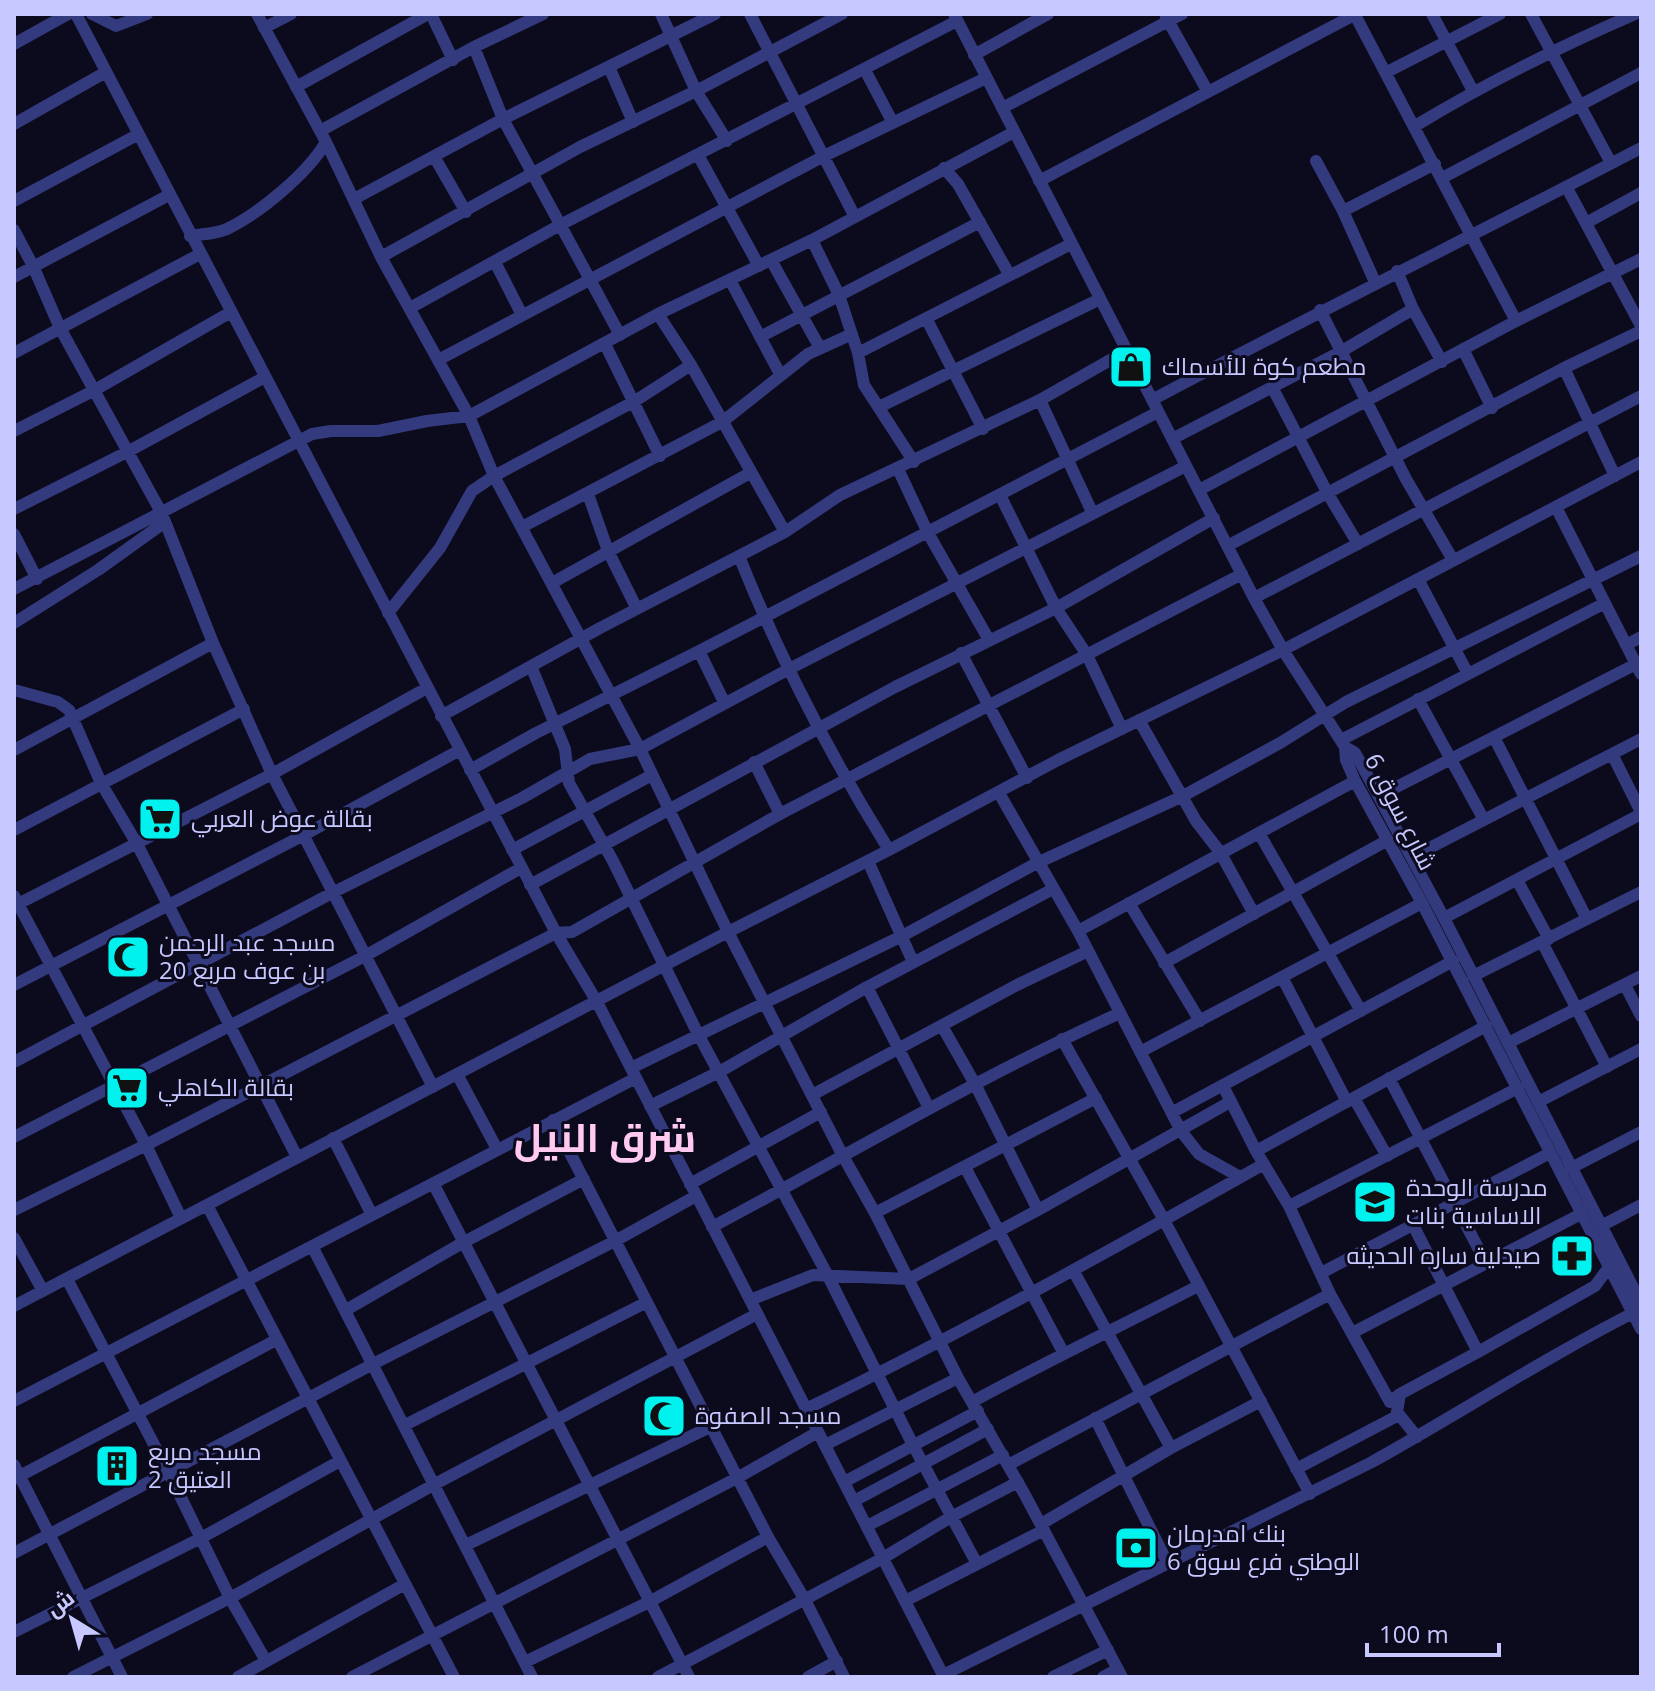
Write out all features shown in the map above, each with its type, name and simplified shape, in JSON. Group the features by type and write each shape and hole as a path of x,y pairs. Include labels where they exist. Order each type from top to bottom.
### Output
{"street":[{"path":"14,44 68,14"},
{"path":"76,14 521,868 597,1002 944,1676 1310,1494 1417,1437 1459,1409 1638,1308"},
{"path":"92,14 116,26 147,14"},
{"path":"257,14 323,137 381,257 440,359 469,416 494,476 640,749 728,932 958,1378 1018,1482 1120,1673 1103,1677"},
{"path":"264,28 291,14"},
{"path":"296,87 429,14 453,60"},
{"path":"190,236 225,230 313,162 323,137 474,47 543,14"},
{"path":"661,14 696,91 727,141"},
{"path":"354,199 503,119 715,14"},
{"path":"750,14 855,217"},
{"path":"381,257 532,173 840,14"},
{"path":"974,55 1048,14"},
{"path":"1002,108 1167,18 1182,14"},
{"path":"1039,181 1356,14 1516,321"},
{"path":"1432,14 1473,91"},
{"path":"1387,72 1500,14"},
{"path":"1531,14 1611,163"},
{"path":"1415,126 1473,91 1550,51 1635,14"},
{"path":"410,308 560,225 865,70 956,18 1254,598 1343,744 1418,699 1605,603"},
{"path":"1167,18 1208,92"},
{"path":"474,47 503,119 620,335"},
{"path":"609,67 633,122"},
{"path":"865,70 893,123"},
{"path":"14,124 106,72"},
{"path":"1442,178 1641,73"},
{"path":"440,359 824,156 986,78"},
{"path":"14,589 164,518 318,433 378,431 469,416 658,314 812,240 1014,132"},
{"path":"14,201 137,135"},
{"path":"470,770 1066,461 1320,310 1472,236 1641,148"},
{"path":"698,155 727,209 820,348"},
{"path":"435,158 466,212"},
{"path":"1316,161 1375,282"},
{"path":"1343,211 1435,164"},
{"path":"944,168 958,184 1009,274"},
{"path":"1229,545 1641,328 1567,188"},
{"path":"1586,223 1641,193"},
{"path":"14,277 169,195"},
{"path":"760,337 980,222"},
{"path":"14,230 60,328 164,518 213,643 272,774 433,1087"},
{"path":"812,240 839,295 858,353 864,385 914,462"},
{"path":"858,353 1071,244"},
{"path":"14,353 200,254"},
{"path":"1199,490 1516,321 1641,259"},
{"path":"495,262 522,315"},
{"path":"1397,271 1413,309 1442,362"},
{"path":"730,280 780,374"},
{"path":"879,407 1100,299"},
{"path":"1172,439 1342,351 1413,309"},
{"path":"1320,310 1424,511 1453,560"},
{"path":"14,431 93,391 231,312"},
{"path":"658,314 691,365 785,532"},
{"path":"926,318 983,429"},
{"path":"522,527 722,422 780,374 820,348 852,334"},
{"path":"605,344 660,456"},
{"path":"1463,349 1492,408"},
{"path":"441,716 785,532 840,495 983,429 1126,351"},
{"path":"388,613 440,548 468,495 494,476 635,401 691,365"},
{"path":"1564,368 1615,476"},
{"path":"14,509 265,377"},
{"path":"1272,387 1358,544"},
{"path":"1254,598 1641,396"},
{"path":"1040,400 1092,512"},
{"path":"14,1306 728,932 1139,720 1283,650 1641,462"},
{"path":"14,1062 332,893 493,814 593,757 640,749 724,702 1186,466"},
{"path":"898,469 928,533 989,640"},
{"path":"552,583 750,473"},
{"path":"588,494 608,551 637,609"},
{"path":"1000,495 1056,608 1087,655 1122,729"},
{"path":"1379,796 1494,737 1639,669 1556,507"},
{"path":"14,623 91,576 164,518"},
{"path":"530,885 605,847 667,809 818,728 961,653 1056,608 1214,518"},
{"path":"14,534 37,579"},
{"path":"739,556 763,616 818,728 889,850"},
{"path":"14,1401 553,1120 698,1034 902,936 1037,863 1183,796 1280,743 1325,714 1641,556"},
{"path":"14,1210 556,933 572,932 780,814 1242,574"},
{"path":"1418,579 1468,674"},
{"path":"1626,645 1641,637"},
{"path":"14,750 213,643"},
{"path":"699,651 724,702"},
{"path":"961,653 1027,778"},
{"path":"531,666 565,749 566,773 585,812 698,1034 977,1564"},
{"path":"181,1218 115,1085 15,902 137,844 272,774 427,688"},
{"path":"14,690 58,702 69,710 101,783 137,844 297,1157"},
{"path":"1418,699 1484,820"},
{"path":"14,830 244,709"},
{"path":"1139,720 1196,821 1220,852 1254,914"},
{"path":"1494,737 1587,919"},
{"path":"1412,857 1641,739"},
{"name":"شارع سوق 6","path":"1343,744 1355,781 1453,961 1581,1214 1609,1267 1638,1308"},
{"name":"شارع سوق 6","path":"1343,744 1355,753 1379,796 1601,1226 1638,1288 1641,1329"},
{"path":"14,985 302,836 460,750"},
{"path":"1444,918 1641,813 1612,754"},
{"path":"754,762 780,814"},
{"path":"512,850 652,775"},
{"path":"1078,931 1355,781"},
{"path":"999,793 1078,931 1181,1131 1199,1154 1240,1177"},
{"path":"1259,833 1361,1011"},
{"path":"1164,963 1388,840"},
{"path":"868,861 913,962"},
{"path":"14,1137 365,956 521,868"},
{"path":"1517,880 1576,1009 1607,1067"},
{"path":"650,1106 719,1072 867,987 1053,889"},
{"path":"1473,976 1641,892"},
{"path":"1129,903 1200,1021"},
{"path":"1140,1052 1422,903"},
{"path":"812,1095 1088,951"},
{"path":"1173,1112 1453,961"},
{"path":"1508,1043 1641,976"},
{"path":"1282,977 1312,1037 1387,1156"},
{"path":"1625,985 1641,1016"},
{"path":"867,987 929,1108"},
{"path":"712,1227 929,1108 1062,1039 1120,1013"},
{"path":"942,1026 975,1084 1038,1210"},
{"path":"1256,1151 1486,1026"},
{"path":"1062,1039 1164,1220 1310,1494"},
{"path":"1538,1102 1641,1049"},
{"path":"457,1074 497,1149"},
{"path":"1389,1078 1486,1263"},
{"path":"1223,1086 1256,1151 1289,1206 1330,1294 1390,1402 1595,1286 1609,1267"},
{"path":"1289,1206 1518,1088"},
{"path":"875,1213 1096,1098"},
{"path":"750,1300 805,1276 909,1279 1230,1102"},
{"path":"14,1553 615,1241 759,1147 821,1112"},
{"path":"553,1120 677,1356 737,1478 844,1677"},
{"path":"1571,1168 1641,1132"},
{"path":"333,1138 372,1215"},
{"path":"1321,1273 1550,1153"},
{"path":"806,1409 1073,1270 1264,1164"},
{"path":"965,1167 1063,1352"},
{"path":"346,1310 464,1242 584,1179"},
{"path":"433,1183 689,1677"},
{"path":"207,1205 454,1677"},
{"path":"1601,1226 1641,1205"},
{"path":"1352,1333 1581,1214"},
{"path":"1413,1225 1478,1352"},
{"path":"14,1238 43,1291"},
{"path":"312,1246 532,1677"},
{"path":"1073,1270 1171,1448"},
{"path":"67,1279 135,1414 169,1473 230,1598 266,1661"},
{"path":"844,1482 913,1445 1063,1352 1106,1334 1198,1286"},
{"path":"867,1526 937,1489 1095,1418 1330,1294"},
{"path":"405,1425 647,1302"},
{"path":"73,1677 230,1598 435,1484 757,1314"},
{"path":"122,1677 16,1473 276,1340"},
{"path":"825,1445 958,1378"},
{"path":"1400,1394 1397,1412 1417,1437"},
{"path":"905,1601 1042,1527 1171,1448 1261,1401"},
{"path":"1296,1469 1399,1415"},
{"path":"1095,1418 1168,1564"},
{"path":"466,1545 712,1426"},
{"path":"854,1501 988,1429"},
{"path":"352,1677 737,1478 818,1432"},
{"path":"14,1632 201,1538 340,1461"},
{"path":"658,1677 883,1558 1018,1482"},
{"path":"525,1662 649,1602 768,1537"},
{"path":"240,1676 405,1584"},
{"path":"1053,1677 1108,1650"},
{"path":"808,1677 837,1661"}],"place":[{"name":"مطعم كوة للأسماك","path":"1131,367"},
{"name":"بقالة عوض العربي","path":"160,819"},
{"name":"مسجد عبد الرحمن بن عوف مربع 20","path":"128,957"},
{"name":"بقالة الكاهلي","path":"127,1088"},
{"name":"مدرسة الوحدة الاساسية بنات","path":"1375,1202"},
{"name":"صيدلية ساره الحديثه","path":"1572,1256"},
{"name":"مسجد الصفوة","path":"664,1416"},
{"name":"مسجد مربع 2 العتيق","path":"117,1466"},
{"name":"بنك امدرمان الوطني فرع سوق 6","path":"1136,1548"}],"district":[{"name":"شرق النيل","path":"605,1138"}]}
